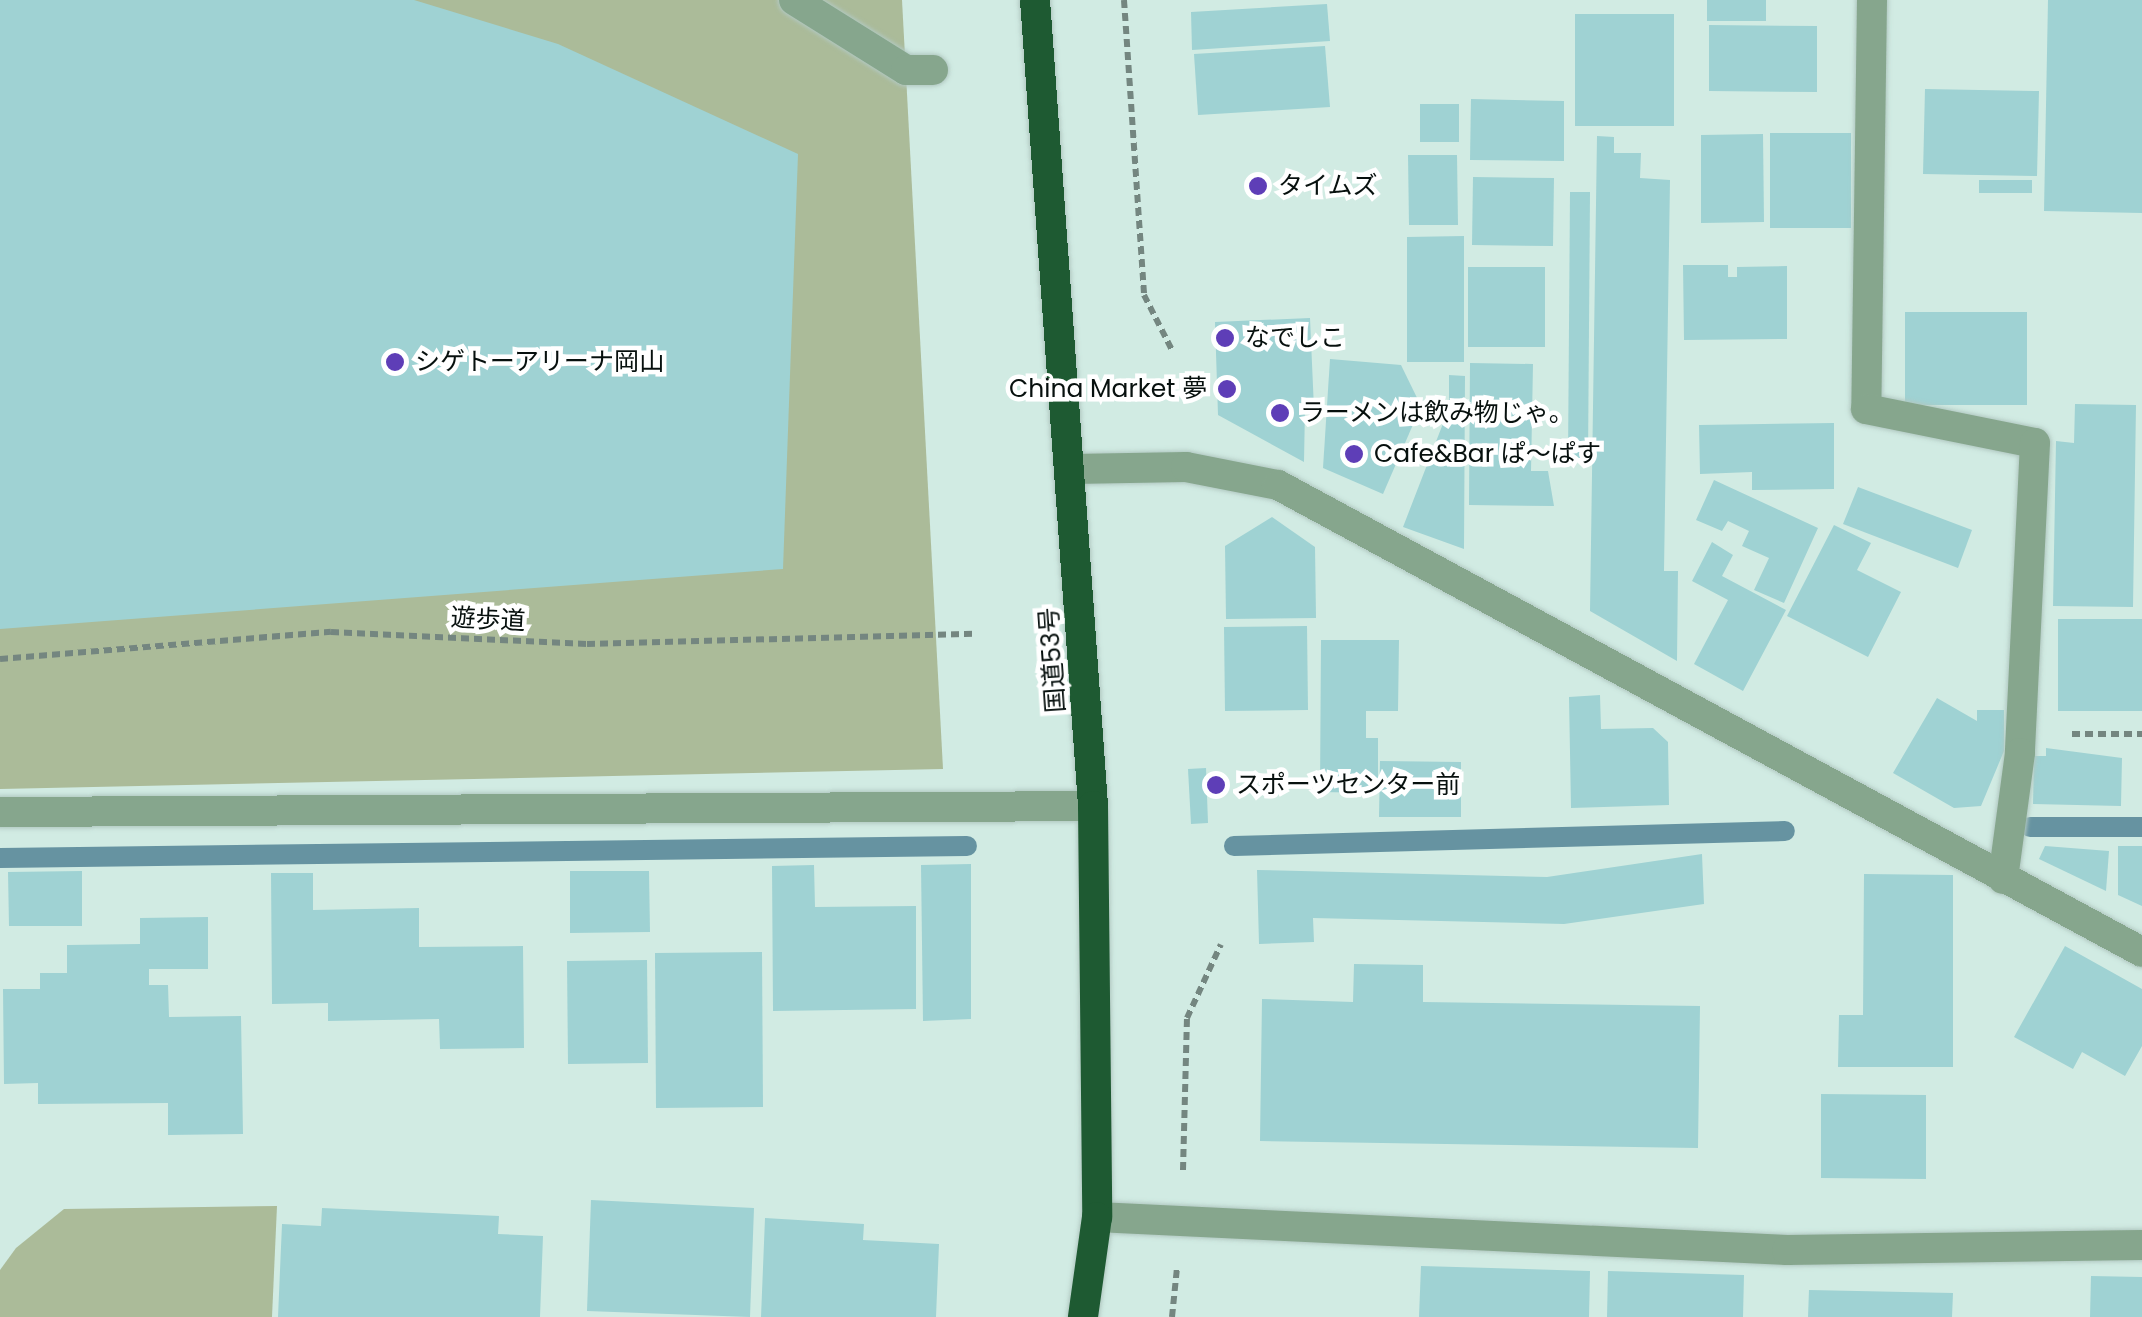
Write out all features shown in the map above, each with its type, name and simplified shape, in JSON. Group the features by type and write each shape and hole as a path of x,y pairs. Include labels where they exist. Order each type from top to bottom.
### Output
{"highway":[{"name":"国道53号","path":"1035,0 1094,806 1097,1217 1083,1317"}],"street":[{"path":"794,0 906,70 933,70"},
{"path":"1872,0 1866,409 2035,442 2021,734 2002,878"},
{"path":"1072,469 1186,467 1278,485 2142,952"},
{"path":"0,812 1094,806"},
{"path":"1097,1217 1787,1250 2142,1245"}],"path":[{"path":"1124,0 1144,295 1173,352"},
{"name":"遊歩道","path":"0,659 331,632 586,644 974,634"},
{"path":"2021,734 2142,734"},
{"path":"1172,1317 1182,1220 1187,1018 1221,944"}],"green space":[{"name":"シゲトーアリーナ岡山","path":"0,0 902,0 943,769 0,789"},
{"path":"277,1206 272,1317 0,1317 0,1270 16,1248 64,1209"}],"building":[{"name":"シゲトーアリーナ岡山","path":"0,0 414,0 558,44 798,154 783,569 0,629"},
{"path":"1707,0 1766,0 1766,21 1707,21"},
{"path":"2048,0 2142,0 2142,213 2044,211"},
{"path":"1327,4 1330,41 1192,50 1191,12"},
{"path":"1575,14 1674,14 1674,126 1575,126"},
{"path":"1709,25 1817,26 1817,92 1709,91"},
{"path":"1325,46 1330,107 1198,115 1194,54"},
{"path":"1925,89 2039,91 2037,176 1923,174"},
{"path":"1471,99 1564,101 1564,161 1470,160"},
{"path":"1420,104 1459,104 1459,142 1420,142"},
{"path":"1770,133 1851,133 1851,228 1770,228"},
{"path":"1763,134 1764,222 1701,223 1701,135"},
{"path":"1597,136 1614,137 1614,153 1641,153 1640,178 1670,180 1664,571 1678,571 1677,661 1590,611"},
{"path":"1408,155 1457,155 1458,225 1409,225"},
{"path":"1473,177 1554,178 1553,246 1472,245"},
{"path":"1979,180 2032,180 2032,193 1979,193"},
{"path":"1570,192 1590,192 1588,461 1568,461"},
{"path":"1464,236 1464,362 1407,362 1407,237"},
{"path":"1683,265 1728,265 1728,277 1737,277 1737,267 1787,266 1787,339 1684,340"},
{"path":"1468,267 1545,267 1545,347 1468,347"},
{"path":"1905,312 2027,312 2027,405 1905,405"},
{"path":"1310,318 1314,409 1305,408 1304,462 1218,415 1215,322"},
{"path":"1330,359 1401,365 1421,406 1383,494 1323,468"},
{"path":"1470,363 1533,364 1531,471 1548,471 1554,506 1469,505"},
{"path":"1449,375 1465,376 1464,549 1403,527 1449,408"},
{"path":"2075,404 2136,405 2133,607 2053,606 2056,441 2074,443"},
{"path":"1834,423 1834,489 1752,490 1752,472 1700,474 1699,425"},
{"path":"1714,480 1818,528 1784,603 1754,590 1769,558 1742,546 1749,531 1728,521 1722,531 1696,520"},
{"path":"1858,487 1972,530 1958,568 1843,524"},
{"path":"1272,517 1315,547 1316,618 1226,619 1225,546"},
{"path":"1834,525 1871,543 1857,570 1901,592 1868,657 1787,616"},
{"path":"1712,542 1733,555 1722,576 1786,610 1743,691 1694,664 1728,600 1692,581"},
{"path":"2058,619 2142,619 2142,711 2058,711"},
{"path":"1307,626 1308,710 1225,711 1224,627"},
{"path":"1321,640 1399,640 1398,711 1366,711 1366,738 1378,738 1378,793 1320,792"},
{"path":"1600,695 1601,729 1653,728 1668,742 1669,805 1571,808 1569,697"},
{"path":"1937,698 1977,721 1977,710 2004,710 2004,751 1981,806 1954,808 1893,773"},
{"path":"2046,748 2122,758 2121,806 2033,804 2034,756 2046,756"},
{"path":"1380,761 1461,762 1461,817 1379,817"},
{"path":"1206,768 1208,823 1191,824 1188,769"},
{"path":"2045,846 2109,851 2106,891 2039,859"},
{"path":"2118,846 2142,846 2142,906 2118,895"},
{"path":"1702,854 1704,904 1564,924 1313,918 1314,942 1259,944 1257,870 1547,877"},
{"path":"971,864 971,1019 923,1021 921,865"},
{"path":"814,865 815,907 916,906 916,1009 773,1011 772,866"},
{"path":"82,871 82,926 9,926 8,872"},
{"path":"570,871 649,871 650,932 570,933"},
{"path":"271,873 313,873 313,910 419,908 419,947 523,946 524,1048 440,1049 439,1019 328,1021 328,1003 272,1004"},
{"path":"1864,874 1953,875 1953,1067 1838,1067 1839,1015 1863,1015"},
{"path":"208,917 208,969 149,969 149,985 168,985 169,1017 241,1016 243,1134 168,1135 168,1103 38,1104 38,1083 4,1084 3,989 40,989 40,973 67,973 67,945 140,944 140,918"},
{"path":"2065,946 2142,989 2142,1046 2125,1076 2082,1052 2073,1069 2014,1037"},
{"path":"762,952 763,1107 656,1108 655,953"},
{"path":"647,960 648,1063 568,1064 567,961"},
{"path":"1354,964 1423,965 1423,1002 1700,1006 1698,1148 1260,1141 1262,999 1353,1002"},
{"path":"1821,1094 1926,1095 1926,1179 1821,1178"},
{"path":"591,1200 754,1208 750,1317 587,1311"},
{"path":"322,1208 499,1216 498,1234 543,1236 540,1317 278,1317 282,1224 321,1226"},
{"path":"765,1218 864,1224 863,1240 939,1244 936,1317 761,1317"},
{"path":"1421,1266 1590,1271 1589,1317 1419,1317"},
{"path":"1608,1271 1744,1275 1743,1317 1607,1317"},
{"path":"2091,1276 2142,1277 2142,1317 2090,1317"},
{"path":"1809,1290 1953,1293 1952,1317 1808,1317"}],"waterway":[{"path":"2030,827 2142,827"},
{"path":"1234,846 1785,831"},
{"path":"0,858 967,846"}],"place":[{"name":"タイムズ","path":"1258,186"},
{"name":"なでしこ","path":"1225,338"},
{"name":"シゲトーアリーナ岡山","path":"395,362"},
{"name":"China Market 夢","path":"1227,389"},
{"name":"ラーメンは飲み物じゃ｡","path":"1280,413"},
{"name":"Cafe&Bar ぱ〜ぱす","path":"1354,454"},
{"name":"スポーツセンター前","path":"1216,785"}]}
